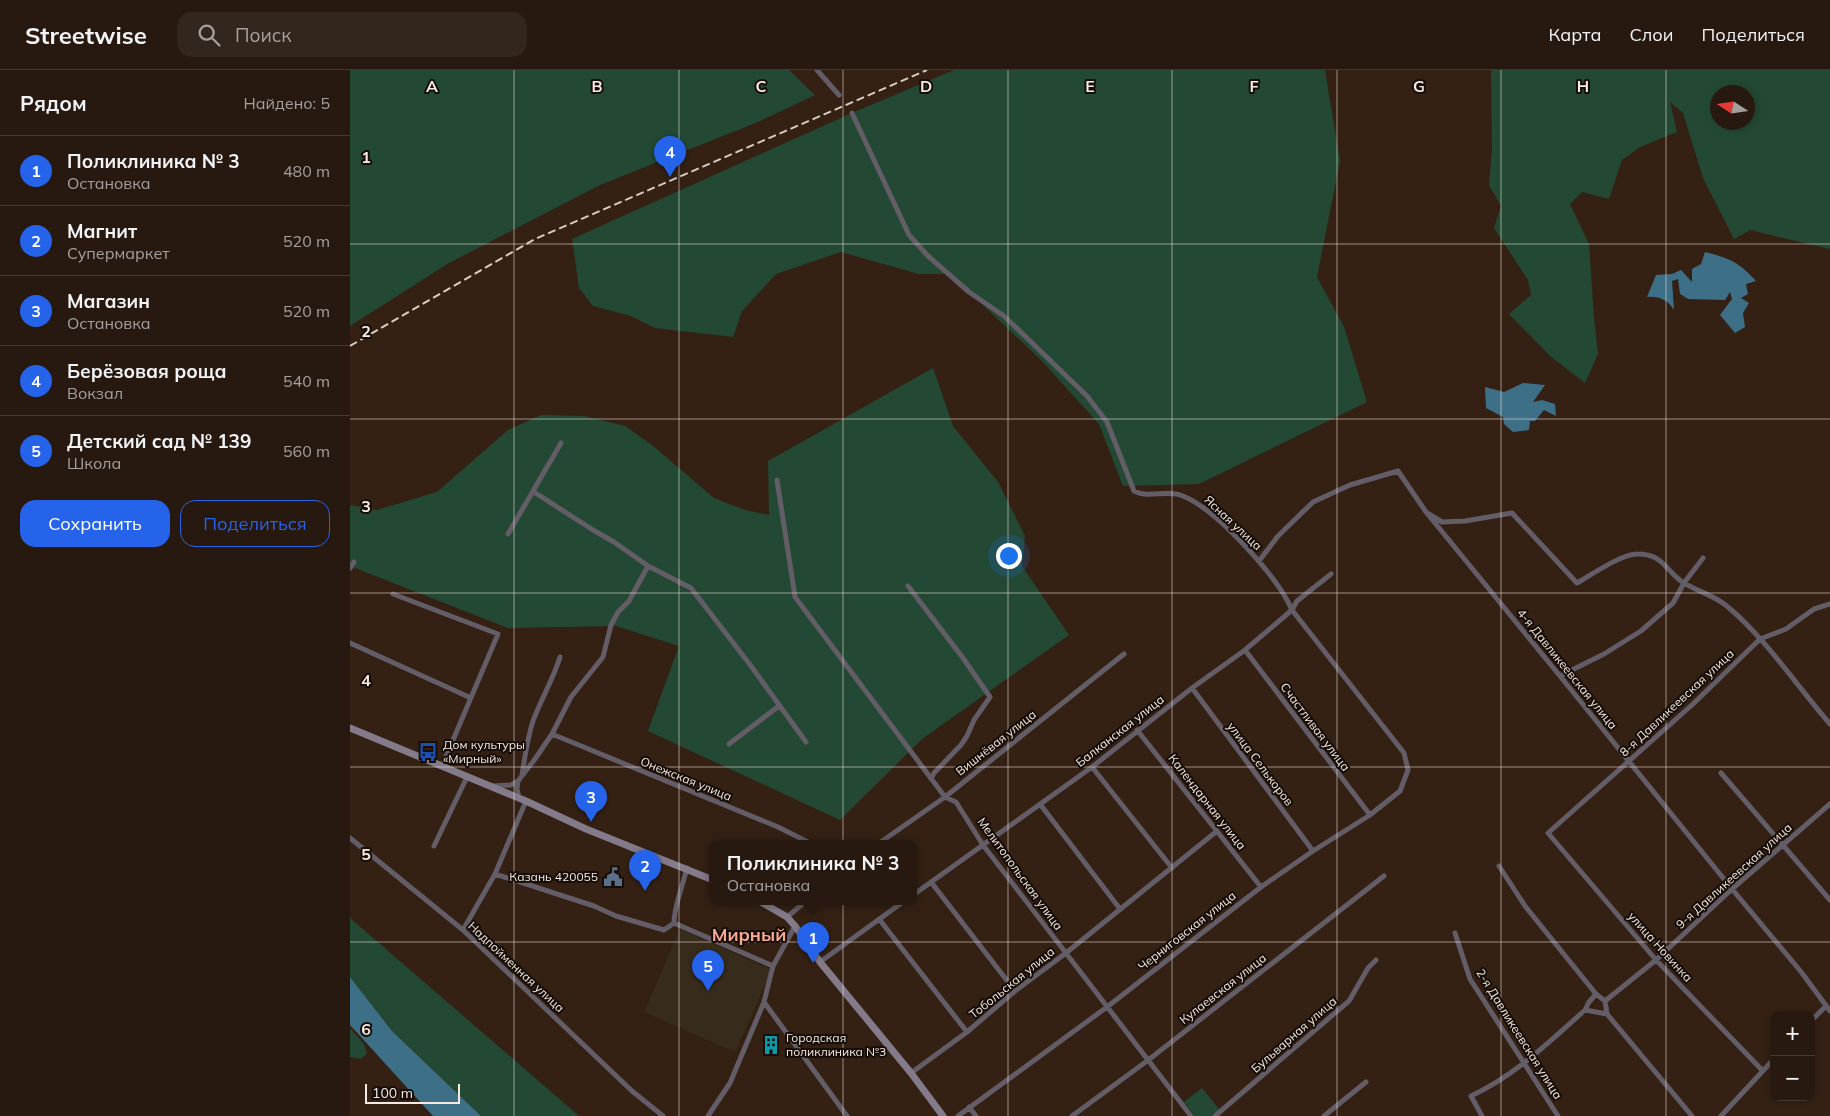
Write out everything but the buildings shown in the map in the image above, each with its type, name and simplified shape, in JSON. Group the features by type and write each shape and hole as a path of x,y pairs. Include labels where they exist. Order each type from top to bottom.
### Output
{"street":[{"path":"818,70 839,95"},
{"name":"Ясная улица","path":"852,113 909,235 927,255 969,292 1004,316 1087,396 1107,422 1134,491 1141,495 1180,494 1200,504 1259,561 1287,597 1292,610 1404,753"},
{"path":"508,534 561,443"},
{"name":"4-я Давликеевская улица","path":"1259,561 1278,536 1313,502 1350,485 1398,471 1426,512 1802,973 1828,1008"},
{"name":"Мелитопольская улица","path":"777,480 794,597 931,779 945,796 956,802 983,845 1191,1116"},
{"path":"534,492 614,542 648,566 691,588 806,742"},
{"path":"1426,512 1442,522 1465,521 1512,513 1577,583 1612,563 1633,554 1652,556 1664,562 1674,575 1684,583 1726,605 1760,639 1830,724"},
{"path":"1560,676 1604,654 1641,631 1673,603 1684,583 1703,558"},
{"path":"350,568 354,562"},
{"path":"463,930 495,874 522,800 517,788 518,781 552,734 571,697 603,658 611,625 618,612 629,601 648,566"},
{"name":"Балканская улица","path":"917,892 1092,767 1137,730 1245,650 1292,610 1297,601 1331,574"},
{"path":"908,586 990,697 974,720 964,741 934,772 931,779"},
{"path":"393,594 498,634 442,766"},
{"name":"8-я Давликеевская улица","path":"1548,834 1630,762 1760,639 1786,630 1814,609 1830,604"},
{"path":"350,643 471,698"},
{"name":"Счастливая улица","path":"1245,650 1370,815"},
{"name":"Вишнёвая улица","path":"884,840 945,796 1124,654"},
{"path":"522,775 527,739 533,720 554,676 560,657"},
{"name":"улица Селькоров","path":"1192,688 1313,851"},
{"path":"729,744 779,706"},
{"path":"350,728 488,785 586,829 709,878"},
{"name":"Календарная улица","path":"1137,730 1261,886"},
{"name":"Онежская улица","path":"552,734 778,827 804,840"},
{"name":"Черниговская улица","path":"958,1116 1107,1007 1261,886 1370,815 1400,791 1408,770 1404,753"},
{"path":"1092,767 1172,868"},
{"path":"1721,773 1830,900"},
{"path":"434,846 467,777"},
{"path":"488,785 503,786 518,781"},
{"path":"1040,804 1120,909"},
{"name":"9-я Давликеевская улица","path":"1605,1001 1656,960 1732,889 1830,804"},
{"name":"Тобольская улица","path":"911,1073 967,1032 1015,991 1066,953 1217,831"},
{"name":"улица Новинка","path":"1548,834 1656,960 1762,1070"},
{"name":"Надпойменная улица","path":"350,838 463,930 632,1090 663,1116"},
{"path":"1498,866 1525,906 1596,994 1605,1001 1607,1014 1692,1116"},
{"path":"674,923 674,913 682,891 687,868"},
{"path":"495,874 594,906 616,916 664,930 674,923"},
{"name":"Кулаевская улица","path":"1072,1116 1147,1061 1384,876"},
{"path":"931,882 1015,991"},
{"path":"766,905 787,917 795,926 820,962 911,1073 943,1116"},
{"path":"787,917 801,905"},
{"path":"820,962 899,905"},
{"path":"880,919 967,1032"},
{"path":"674,923 773,966"},
{"path":"708,1116 730,1083 764,1002 773,966 795,926"},
{"name":"2-я Давликеевская улица","path":"1455,933 1470,979 1558,1116"},
{"name":"Бульварная улица","path":"1215,1116 1349,1000 1368,968 1376,960"},
{"path":"1482,1116 1471,1096 1486,1089 1524,1064 1585,1010 1596,994"},
{"path":"764,1002 847,1116"},
{"path":"1815,1018 1828,1008"},
{"path":"1585,1010 1607,1014"},
{"path":"1721,1116 1770,1063"},
{"path":"1324,1116 1366,1082"},
{"path":"969,1107 976,1116"}],"shaded area":[{"path":"680,929 772,970 735,1052 644,1012"}],"green space":[{"path":"350,70 789,70 815,95 758,122 600,185 449,263 350,326"},
{"path":"954,70 1325,70 1340,161 1317,277 1344,327 1367,402 1199,484 1123,486 1099,424 1041,360 950,274 919,274 841,252 776,274 742,311 733,337 655,328 631,316 593,306 579,288 572,239 852,113"},
{"path":"1491,70 1830,70 1830,249 1750,230 1734,239 1703,178 1683,113 1670,102 1677,132 1640,147 1622,160 1609,199 1582,192 1570,204 1589,244 1598,354 1585,383 1550,356 1509,314 1531,295 1528,280 1494,228 1501,206 1489,185 1492,149"},
{"path":"933,368 953,426 998,482 1025,536 1022,566 1069,635 922,739 840,820 648,731 679,646 616,626 508,628 350,566 350,505 377,510 437,492 508,430 541,415 584,416 625,426 652,445 714,498 745,510 769,515 768,461"},
{"path":"350,918 579,1116 481,1116 392,1031 350,977"},
{"path":"350,1028 364,1044 367,1053 361,1059 350,1057"},
{"path":"1202,1088 1219,1109 1211,1116 1195,1116 1184,1102"}],"water":[{"path":"1705,252 1721,256 1733,262 1744,269 1756,281 1746,284 1748,294 1741,298 1749,303 1743,313 1745,327 1735,333 1720,315 1732,299 1730,292 1725,300 1688,299 1680,294 1678,279 1672,281 1674,310 1663,299 1647,297 1656,275 1672,274 1681,270 1692,282 1692,269 1701,264"},
{"path":"1523,383 1545,385 1533,402 1542,400 1555,404 1556,416 1544,410 1535,421 1530,421 1529,430 1513,432 1504,424 1503,417 1486,408 1485,387 1504,392"},
{"path":"350,977 392,1031 481,1116 433,1116 350,1025"}],"railway":[{"path":"350,346 535,239 927,70"}],"place":[{"name":"Берёзовая роща","path":"670,177"},
{"name":"Дом культуры «Мирный»","path":"428,752"},
{"name":"Магазин","path":"591,822"},
{"name":"Казань 420055","path":"613,877"},
{"name":"Магнит","path":"645,891"},
{"name":"Поликлиника № 3","path":"813,963"},
{"name":"Детский сад № 139","path":"708,991"},
{"name":"Городская поликлиника №3","path":"771,1045"}],"district":[{"name":"Мирный","path":"749,935"}]}
